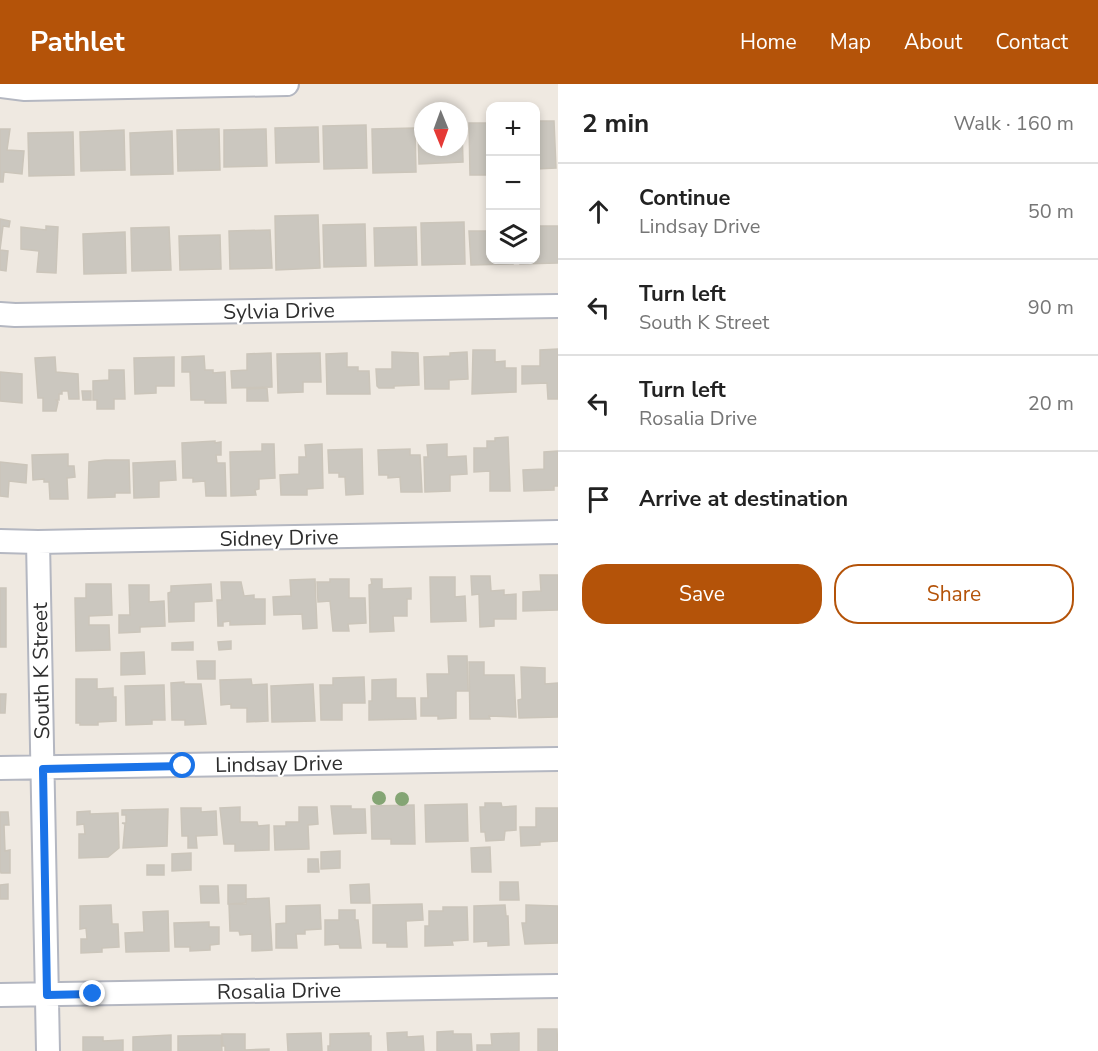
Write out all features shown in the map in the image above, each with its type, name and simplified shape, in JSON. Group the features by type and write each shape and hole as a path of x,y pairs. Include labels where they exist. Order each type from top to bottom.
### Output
{"street":[{"path":"0,86 25,89 287,84"},
{"name":"Sylvia Drive","path":"0,314 558,306"},
{"name":"Sidney Drive","path":"0,541 558,532"},
{"name":"South K Street","path":"38,542 48,1051"},
{"name":"Lindsay Drive","path":"0,768 558,759"},
{"name":"Rosalia Drive","path":"0,995 558,986"}],"building":[{"path":"540,121 554,121 556,168 540,169"},
{"path":"469,123 486,123 486,175 470,175"},
{"path":"366,125 367,168 324,169 323,126"},
{"path":"318,127 319,162 276,163 275,128"},
{"path":"414,128 416,172 373,173 372,129"},
{"path":"0,129 10,129 7,150 24,151 22,174 4,172 3,182 0,182"},
{"path":"219,129 220,170 178,171 177,130"},
{"path":"266,129 267,166 224,167 224,130"},
{"path":"124,130 125,170 81,171 80,132"},
{"path":"172,131 173,174 131,175 130,133"},
{"path":"73,132 74,175 29,176 28,133"},
{"path":"419,156 463,156 463,162 419,164"},
{"path":"318,215 320,268 276,270 275,216"},
{"path":"0,219 10,221 9,227 3,226 0,250"},
{"path":"464,222 465,264 422,265 421,223"},
{"path":"365,224 366,266 324,267 323,225"},
{"path":"46,226 58,227 56,273 37,272 39,251 21,249 21,227 46,230"},
{"path":"540,226 558,226 558,263 540,263"},
{"path":"169,227 171,270 132,271 131,228"},
{"path":"416,227 417,265 375,266 374,228"},
{"path":"270,230 272,268 230,269 229,231"},
{"path":"469,231 486,231 486,264 513,264 471,265"},
{"path":"125,232 126,273 84,274 83,234"},
{"path":"220,235 221,269 180,270 179,236"},
{"path":"0,250 8,251 6,271 0,270"},
{"path":"558,349 558,399 548,399 547,383 522,384 522,366 540,366 540,350"},
{"path":"473,350 495,350 495,362 505,361 505,368 516,368 516,392 472,394"},
{"path":"392,352 418,353 419,385 394,386 394,388 377,386 376,369 392,369"},
{"path":"467,352 468,379 449,380 449,389 425,389 424,357 450,356 450,353"},
{"path":"271,353 272,387 232,388 231,371 247,370 247,354"},
{"path":"320,353 321,382 303,382 303,392 278,393 277,354"},
{"path":"347,353 347,367 358,367 358,371 369,371 370,394 327,394 326,354"},
{"path":"204,356 205,370 213,370 213,373 225,372 226,403 191,400 190,372 182,372 182,357"},
{"path":"55,357 56,372 78,374 79,399 69,399 68,391 62,391 62,394 59,394 59,400 56,400 58,402 56,411 43,411 43,398 38,398 35,358"},
{"path":"174,357 174,386 156,386 156,393 135,394 134,358"},
{"path":"109,370 124,370 125,399 114,399 114,409 97,409 97,400 93,400 93,381 109,380"},
{"path":"0,372 22,374 22,403 0,401"},
{"path":"267,388 268,401 247,401 247,389"},
{"path":"82,391 91,391 91,400 83,400"},
{"path":"508,437 510,491 490,491 490,471 474,472 474,448 487,448 487,441"},
{"path":"215,441 215,443 221,442 221,455 216,455 217,463 225,463 226,496 206,496 205,481 193,482 193,478 183,478 182,443"},
{"path":"262,444 274,444 275,478 259,479 259,489 255,490 256,495 231,496 230,452 262,451"},
{"path":"322,444 323,488 307,489 307,495 281,495 280,475 299,474 299,457 306,457 305,445"},
{"path":"447,444 447,457 466,456 467,474 450,475 450,491 425,492 424,457 428,457 427,445"},
{"path":"362,449 363,494 346,495 345,477 339,477 339,473 329,473 328,450"},
{"path":"410,449 410,455 420,455 422,492 401,492 400,477 388,478 388,475 379,475 378,450"},
{"path":"558,451 558,486 554,486 554,490 524,491 523,470 544,469 544,452"},
{"path":"68,454 68,466 74,466 75,477 67,478 68,499 50,499 49,482 44,482 44,479 33,480 32,455"},
{"path":"129,460 130,493 115,493 115,497 88,498 89,462"},
{"path":"175,461 176,480 159,481 159,497 134,498 133,463"},
{"path":"0,462 27,465 26,483 9,481 8,497 0,496"},
{"path":"540,575 558,575 558,610 523,611 523,592 541,591"},
{"path":"471,576 490,576 491,591 504,590 504,595 516,594 516,619 494,619 494,626 480,627 479,594 472,595"},
{"path":"430,577 455,577 455,597 465,596 466,621 431,622"},
{"path":"315,579 317,628 303,629 302,614 274,615 273,597 291,596 290,580"},
{"path":"330,579 349,579 349,598 365,598 366,623 348,624 349,631 333,631 330,601 318,602 317,582 330,582"},
{"path":"371,579 382,579 382,589 411,588 411,599 407,599 407,616 393,616 394,631 370,632 369,585 372,584"},
{"path":"221,582 241,582 244,596 254,595 254,599 265,599 265,624 230,625 230,621 223,622 223,626 218,626 217,600 222,600"},
{"path":"86,584 111,584 112,615 89,616 89,625 109,625 110,650 76,651 75,598 86,598"},
{"path":"211,584 212,601 194,602 194,621 169,622 168,593 171,592 171,586"},
{"path":"129,585 149,585 149,602 164,601 165,626 140,627 140,632 119,633 119,615 130,615"},
{"path":"0,588 6,588 6,647 0,647"},
{"path":"231,641 231,649 219,650 218,642"},
{"path":"193,642 193,650 172,650 172,643"},
{"path":"144,652 145,674 121,675 121,653"},
{"path":"448,656 467,656 468,691 456,691 456,718 438,719 438,716 421,716 421,698 428,698 427,674 449,674"},
{"path":"197,661 215,661 215,679 198,679"},
{"path":"469,662 484,662 484,675 514,675 516,717 489,716 490,719 470,719"},
{"path":"521,667 545,668 545,684 558,683 558,717 519,718 518,700 522,699"},
{"path":"364,677 365,703 342,703 342,720 321,720 320,685 333,685 333,678"},
{"path":"76,679 97,679 97,689 113,688 113,697 116,697 116,721 98,722 98,725 76,723"},
{"path":"251,679 252,685 267,684 268,721 247,722 247,708 231,708 231,704 221,705 220,680"},
{"path":"396,679 396,698 415,698 416,719 369,720 372,680"},
{"path":"184,682 184,684 201,684 206,724 185,725 185,720 172,720 171,683"},
{"path":"313,684 315,721 272,722 271,686"},
{"path":"164,685 165,720 152,720 152,724 126,725 125,686"},
{"path":"0,694 6,694 5,713 0,713"},
{"path":"485,803 501,803 502,807 516,806 516,830 505,831 504,840 486,841 485,832 481,832 480,807 485,807"},
{"path":"467,804 468,841 426,842 425,805"},
{"path":"414,805 415,844 391,844 391,839 372,839 371,806"},
{"path":"331,806 365,809 366,833 334,834"},
{"path":"240,807 240,822 257,822 258,826 269,825 269,850 235,851 235,844 224,844 220,808"},
{"path":"299,807 317,807 318,824 308,825 309,849 275,850 274,826 286,826 286,822 299,822"},
{"path":"181,808 201,808 201,812 216,811 217,835 196,836 197,848 188,848 188,836 182,836"},
{"path":"536,808 558,808 558,841 521,846 520,827 536,827"},
{"path":"168,809 167,846 123,848 125,824 122,823 126,823 126,815 122,815 122,810"},
{"path":"90,811 90,814 118,813 119,848 108,857 79,858 79,834 85,834 84,824 77,825 77,812"},
{"path":"0,812 8,812 9,825 4,825 5,851 10,850 10,873 1,873 0,870"},
{"path":"490,847 491,872 472,872 471,848"},
{"path":"340,851 340,868 321,869 321,852"},
{"path":"191,853 191,870 172,871 172,854"},
{"path":"308,859 318,859 319,872 308,872"},
{"path":"147,865 164,865 164,875 147,875"},
{"path":"500,882 518,882 519,900 500,900"},
{"path":"8,884 8,899 0,899 0,885"},
{"path":"369,884 370,903 351,903 350,885"},
{"path":"228,885 246,885 246,903 228,904"},
{"path":"200,886 218,886 219,903 201,903"},
{"path":"269,898 272,950 252,951 252,934 240,935 239,931 230,931 229,904 246,904 246,899"},
{"path":"422,904 423,920 406,921 407,947 387,947 387,943 373,943 373,905"},
{"path":"111,905 112,924 118,924 119,947 102,948 102,952 81,953 81,939 87,939 86,928 80,929 80,906"},
{"path":"320,905 321,929 305,930 305,934 296,934 297,948 276,948 276,924 286,923 286,906"},
{"path":"505,905 506,916 508,916 509,945 488,946 488,941 474,942 474,906"},
{"path":"526,905 558,906 558,943 525,944 522,923 526,923"},
{"path":"443,907 467,907 468,940 452,941 453,945 425,946 425,926 429,926 429,911 443,911"},
{"path":"339,910 355,910 361,948 340,948 339,944 325,945 325,920 339,920"},
{"path":"168,911 169,951 126,952 125,933 144,932 143,912"},
{"path":"209,922 209,927 219,927 219,944 210,945 210,950 190,951 190,947 175,947 174,923"},
{"path":"538,1029 557,1029 558,1051 538,1051"},
{"path":"453,1031 453,1034 471,1034 472,1051 437,1051 437,1032"},
{"path":"407,1032 407,1037 423,1036 424,1051 388,1051 387,1033"},
{"path":"321,1033 322,1051 288,1051 287,1034"},
{"path":"369,1033 371,1051 328,1051 330,1034"},
{"path":"519,1033 519,1051 477,1051 477,1045 492,1045 491,1034"},
{"path":"222,1034 245,1034 245,1050 269,1049 269,1051 225,1051"},
{"path":"171,1035 171,1051 133,1051 133,1037"},
{"path":"221,1035 222,1051 178,1051 178,1036"},
{"path":"83,1037 103,1037 103,1041 123,1040 123,1051 83,1051"}],"route":[{"path":"93,994 47,995 43,769 183,766"}]}
